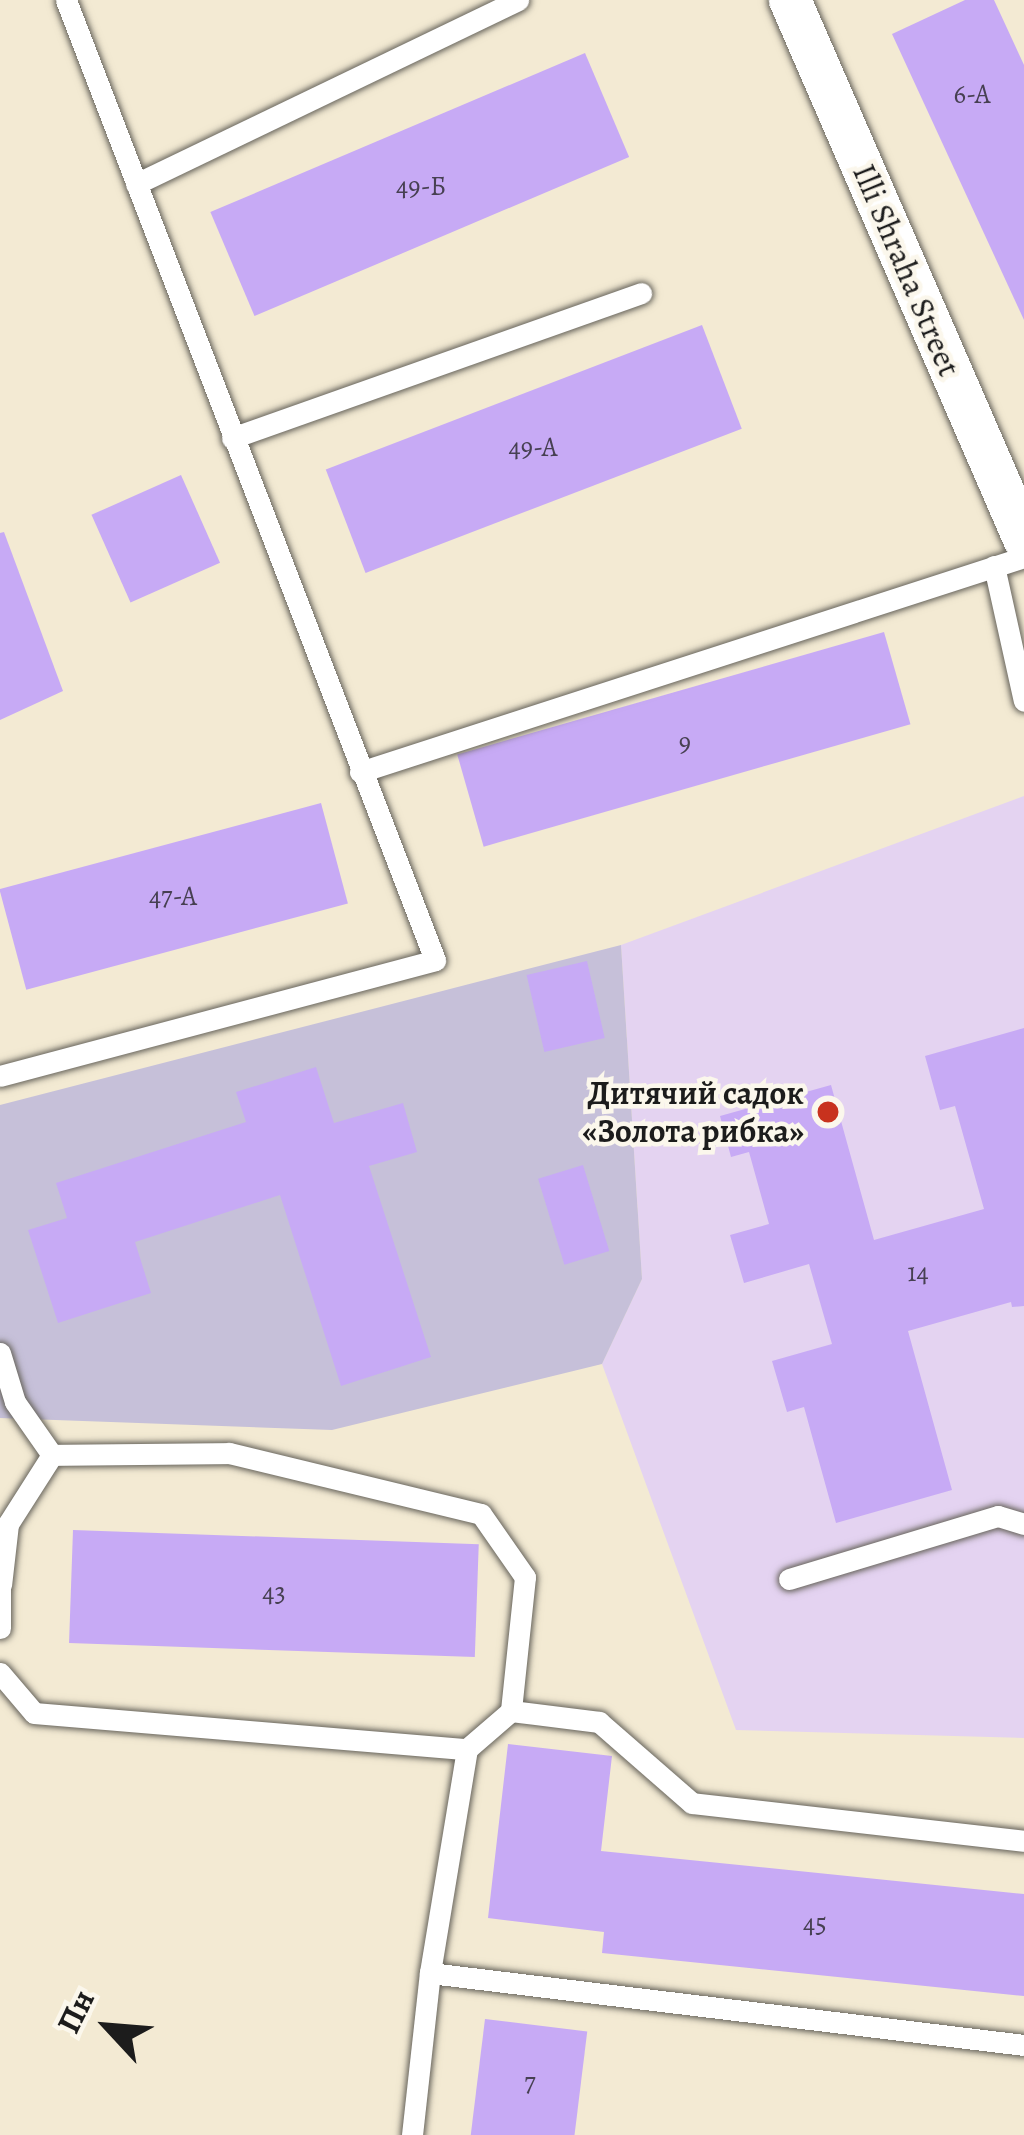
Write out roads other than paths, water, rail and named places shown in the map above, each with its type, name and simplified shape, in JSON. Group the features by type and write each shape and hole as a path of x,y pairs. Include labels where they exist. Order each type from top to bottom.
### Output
{"street":[{"name":"Illi Shraha Street","path":"790,0 1009,553"}],"lane":[{"path":"0,1076 435,960 66,0"},
{"path":"136,184 518,0"},
{"path":"232,438 641,293"},
{"path":"1009,553 1024,701"},
{"path":"360,772 1009,553 1024,557"},
{"path":"0,1353 15,1402 52,1455"},
{"path":"52,1455 229,1453 481,1514 524,1577 511,1711 466,1749 430,1973 412,2135"},
{"path":"0,1628 8,1524 52,1455"},
{"path":"789,1579 998,1516 1024,1524"},
{"path":"0,1673 34,1713 466,1749"},
{"path":"511,1711 599,1722 692,1804 1024,1841"},
{"path":"430,1973 1024,2045"}],"place":[{"name":"Дитячий садок «Золота рибка»","path":"828,1112"}]}
